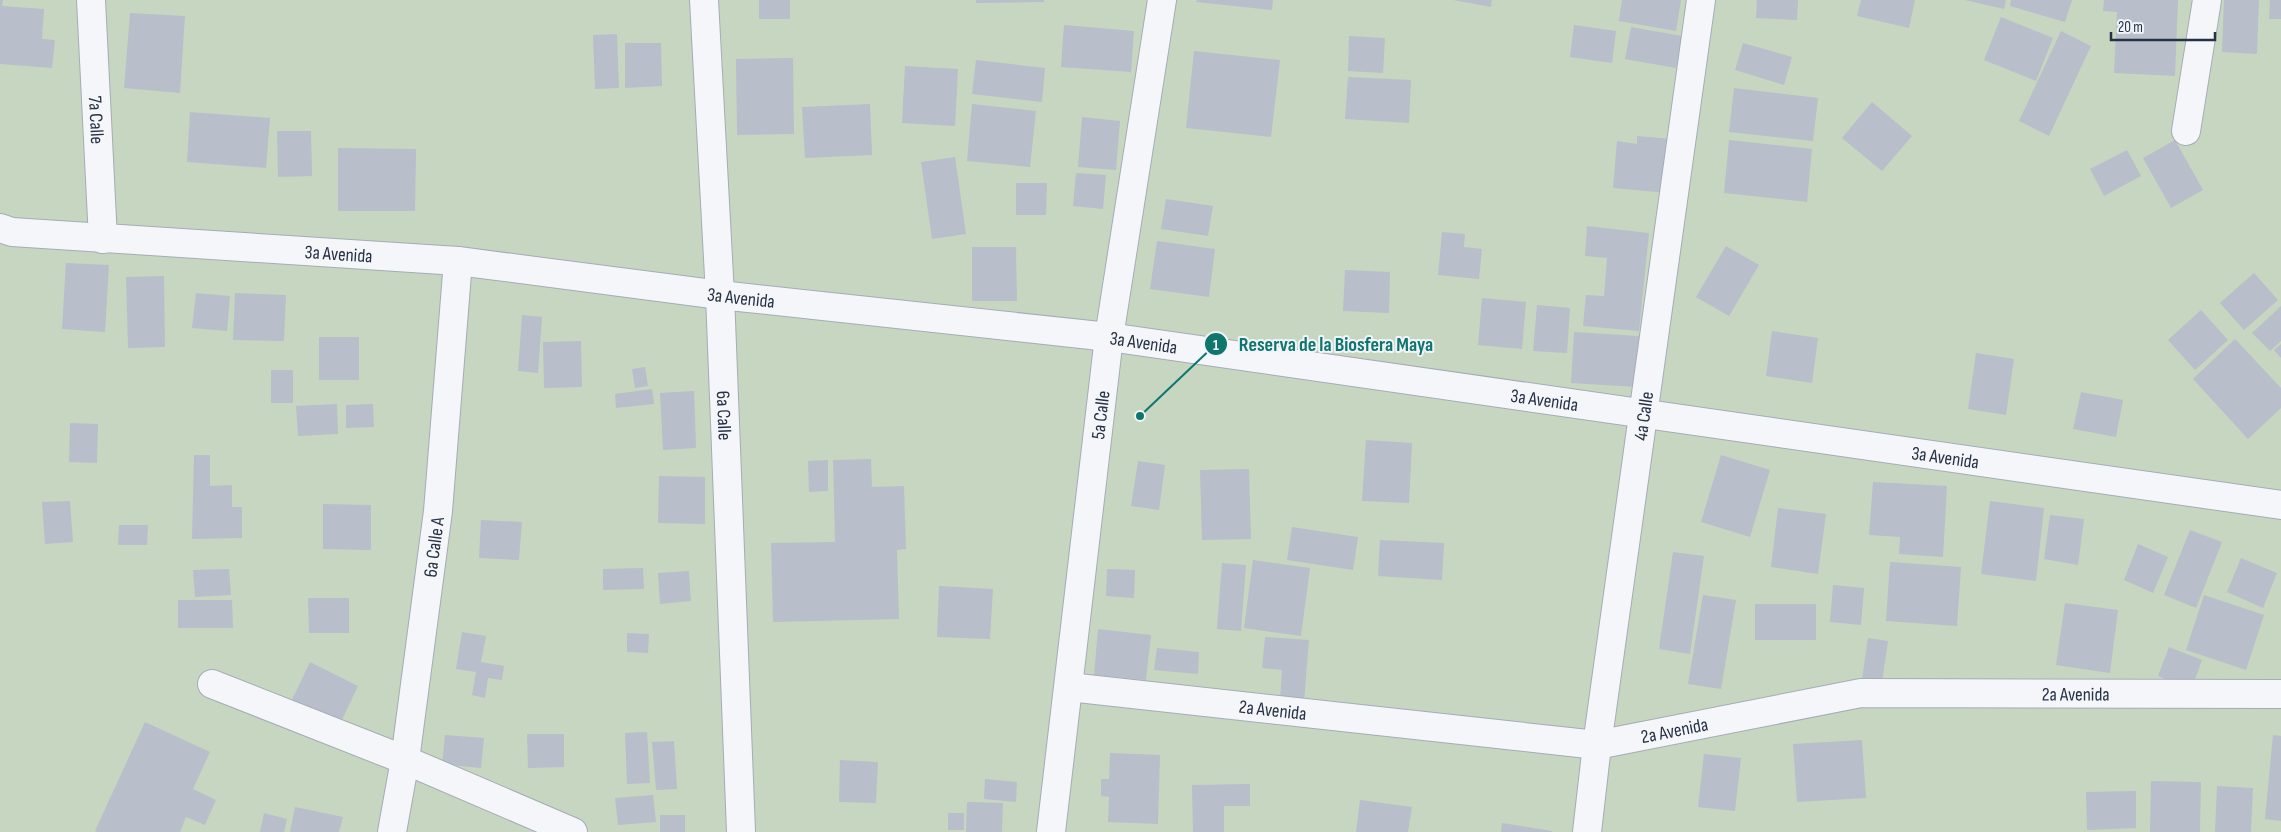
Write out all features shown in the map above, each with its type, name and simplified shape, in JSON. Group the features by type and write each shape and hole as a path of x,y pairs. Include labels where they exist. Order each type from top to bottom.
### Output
{"street":[{"name":"7a Calle","path":"91,0 102,239"},
{"name":"6a Calle","path":"704,0 720,295 741,832"},
{"name":"5a Calle","path":"1051,832 1070,687 1109,336 1162,0"},
{"name":"4a Calle","path":"1587,832 1597,745 1701,0"},
{"path":"2186,131 2207,0"},
{"name":"3a Avenida","path":"0,228 12,232 102,239 458,261 720,295 1109,336 2281,505"},
{"name":"6a Calle A","path":"392,832 406,760 438,511 458,261"},
{"path":"212,684 406,760 573,832"},
{"name":"2a Avenida","path":"1070,687 1597,745 1861,693 2281,694"}],"green space":[{"path":"0,0 2281,0 2281,832 0,832"}],"building":[{"path":"0,0 3,0 2,6 44,9 42,39 55,40 52,68 0,64"},
{"path":"759,0 790,0 790,19 759,19"},
{"path":"976,0 1044,0 1044,2 976,3"},
{"path":"1197,0 1273,0 1272,10 1196,2"},
{"path":"1453,0 1492,0 1491,7"},
{"path":"1622,0 1681,0 1676,31 1619,21"},
{"path":"1757,0 1798,0 1797,20 1756,18"},
{"path":"1861,0 1915,0 1909,28 1857,16"},
{"path":"1965,0 2006,0 2004,9"},
{"path":"2011,0 2072,0 2065,22 2010,6"},
{"path":"2104,0 2178,0 2175,76 2114,73 2117,12 2103,11"},
{"path":"2224,0 2259,0 2257,54 2222,52"},
{"path":"2270,0 2281,0 2281,19 2269,19"},
{"path":"130,13 185,16 180,93 124,88"},
{"path":"2001,17 2053,38 2036,81 1984,60"},
{"path":"1064,25 1134,31 1131,72 1061,67"},
{"path":"1574,25 1616,31 1612,63 1570,57"},
{"path":"1631,27 1682,36 1676,68 1625,59"},
{"path":"2061,31 2091,46 2049,136 2019,121"},
{"path":"617,34 619,88 595,89 593,35"},
{"path":"1349,36 1385,38 1383,73 1348,71"},
{"path":"625,43 661,43 662,86 625,88"},
{"path":"1743,43 1792,57 1784,85 1735,70"},
{"path":"1194,51 1280,60 1271,137 1186,128"},
{"path":"793,58 794,134 737,135 736,59"},
{"path":"976,60 1045,68 1042,102 972,94"},
{"path":"905,66 958,69 955,126 902,123"},
{"path":"1348,77 1411,80 1409,123 1345,119"},
{"path":"1734,88 1818,98 1813,141 1729,132"},
{"path":"1872,102 1912,136 1882,171 1842,138"},
{"path":"870,104 872,155 805,158 802,107"},
{"path":"972,104 1036,111 1030,167 967,161"},
{"path":"190,112 270,118 266,168 187,162"},
{"path":"1082,117 1120,121 1116,170 1078,167"},
{"path":"277,131 311,131 312,176 278,177"},
{"path":"1637,136 1671,139 1667,193 1613,188 1617,141 1637,144"},
{"path":"1729,140 1812,149 1807,202 1724,193"},
{"path":"2175,140 2203,190 2171,208 2143,158"},
{"path":"338,148 416,149 415,211 338,211"},
{"path":"2127,150 2141,176 2104,196 2090,169"},
{"path":"955,157 966,234 932,239 921,162"},
{"path":"1076,173 1106,175 1103,209 1073,206"},
{"path":"1016,183 1047,183 1046,215 1016,215"},
{"path":"1166,199 1213,206 1208,236 1161,229"},
{"path":"1587,226 1649,233 1639,331 1583,326 1586,295 1604,296 1607,258 1585,256"},
{"path":"1442,232 1465,234 1464,247 1482,249 1479,279 1438,275"},
{"path":"1157,241 1215,249 1209,297 1150,289"},
{"path":"1726,246 1759,265 1729,316 1696,297"},
{"path":"972,247 1016,247 1017,301 972,301"},
{"path":"66,263 109,265 105,332 62,329"},
{"path":"1345,270 1390,272 1389,313 1343,311"},
{"path":"2254,273 2278,300 2244,330 2220,303"},
{"path":"164,276 165,347 128,348 126,277"},
{"path":"196,293 230,296 227,331 192,328"},
{"path":"235,293 286,295 284,341 233,340"},
{"path":"1482,298 1526,302 1522,349 1478,345"},
{"path":"1537,305 1570,308 1567,353 1533,351"},
{"path":"2281,306 2281,341 2270,351 2252,333"},
{"path":"2201,310 2228,340 2195,370 2168,340"},
{"path":"522,315 542,317 538,373 518,371"},
{"path":"1772,331 1818,338 1812,383 1766,376"},
{"path":"1574,332 1639,336 1636,387 1571,383"},
{"path":"319,337 359,337 359,380 319,380"},
{"path":"2235,339 2281,388 2281,408 2248,439 2193,379"},
{"path":"581,341 582,387 544,388 543,342"},
{"path":"2281,344 2281,358 2274,350"},
{"path":"1976,353 2014,359 2006,415 1968,409"},
{"path":"645,367 648,386 635,388 632,369"},
{"path":"271,370 293,370 293,403 271,403"},
{"path":"652,389 654,404 616,408 615,394"},
{"path":"694,391 696,448 663,450 660,393"},
{"path":"2081,392 2123,400 2116,437 2073,429"},
{"path":"337,404 338,434 298,436 296,406"},
{"path":"373,404 374,427 346,428 346,405"},
{"path":"70,423 98,424 97,463 69,462"},
{"path":"1366,440 1412,443 1409,503 1362,501"},
{"path":"194,455 210,455 210,486 232,485 232,507 242,507 242,538 192,539"},
{"path":"1721,455 1770,470 1750,537 1701,522"},
{"path":"871,459 872,487 904,486 906,549 897,550 899,619 773,622 771,543 835,542 833,460"},
{"path":"828,460 828,491 809,492 808,461"},
{"path":"1138,461 1165,465 1159,510 1131,506"},
{"path":"1249,469 1251,539 1202,540 1200,470"},
{"path":"659,476 705,477 705,524 658,523"},
{"path":"1873,482 1947,486 1943,557 1899,554 1900,537 1869,535"},
{"path":"70,501 73,542 45,544 42,502"},
{"path":"1990,501 2044,508 2036,581 1981,574"},
{"path":"323,504 371,505 371,550 323,549"},
{"path":"1778,508 1826,514 1818,574 1771,567"},
{"path":"2050,515 2084,519 2078,565 2044,559"},
{"path":"481,520 522,522 519,560 479,558"},
{"path":"119,525 148,525 147,545 118,545"},
{"path":"1292,527 1358,537 1353,570 1287,560"},
{"path":"2190,530 2222,542 2196,608 2164,595"},
{"path":"1380,540 1444,543 1442,580 1378,576"},
{"path":"2138,544 2168,557 2153,593 2124,580"},
{"path":"1673,552 1704,556 1690,654 1659,649"},
{"path":"2241,558 2277,573 2263,608 2227,592"},
{"path":"1253,560 1310,568 1301,636 1244,628"},
{"path":"1890,562 1961,567 1957,626 1886,621"},
{"path":"1222,563 1246,565 1241,631 1217,629"},
{"path":"643,568 644,589 603,590 603,569"},
{"path":"229,569 231,595 195,597 193,570"},
{"path":"1107,569 1135,570 1134,598 1106,596"},
{"path":"689,571 691,601 660,604 658,573"},
{"path":"1833,585 1864,588 1861,625 1830,622"},
{"path":"939,586 993,589 990,639 937,637"},
{"path":"1703,595 1736,600 1721,689 1688,684"},
{"path":"2204,595 2264,615 2246,670 2186,650"},
{"path":"308,598 349,598 349,633 309,633"},
{"path":"178,600 232,600 233,628 178,628"},
{"path":"2065,603 2118,610 2110,673 2056,665"},
{"path":"1755,604 1816,604 1816,640 1755,640"},
{"path":"1098,629 1151,635 1146,680 1094,675"},
{"path":"462,632 486,636 481,662 504,666 502,680 488,678 485,698 472,695 476,672 456,669"},
{"path":"627,633 649,634 648,653 627,652"},
{"path":"1265,637 1309,640 1304,702 1280,700 1282,670 1262,668"},
{"path":"1868,638 1888,641 1882,682 1862,679"},
{"path":"2169,647 2202,660 2191,690 2158,676"},
{"path":"1157,648 1199,652 1198,674 1154,670"},
{"path":"310,662 358,686 339,726 291,702"},
{"path":"145,722 210,752 193,789 216,800 205,825 186,817 180,832 97,832 95,831"},
{"path":"647,732 650,783 627,784 625,733"},
{"path":"527,734 564,734 564,767 528,768"},
{"path":"445,735 484,738 481,768 442,764"},
{"path":"2273,735 2281,736 2281,821 2265,819"},
{"path":"1862,740 1866,798 1797,802 1793,744"},
{"path":"674,741 677,789 656,790 652,742"},
{"path":"1110,753 1160,755 1158,824 1108,822 1109,797 1101,796 1101,779 1109,779"},
{"path":"1704,754 1741,758 1735,811 1698,807"},
{"path":"840,760 878,762 876,803 839,802"},
{"path":"985,779 1017,782 1016,802 984,799"},
{"path":"2151,781 2201,782 2200,832 2150,832"},
{"path":"1250,784 1250,806 1224,806 1224,832 1193,832 1192,785"},
{"path":"2217,786 2253,788 2251,832 2215,832"},
{"path":"2136,791 2136,828 2087,830 2086,792"},
{"path":"653,795 656,822 618,825 615,798"},
{"path":"1360,800 1412,807 1408,832 1356,832"},
{"path":"967,802 1003,803 1002,832 966,832"},
{"path":"295,807 343,817 339,832 290,832"},
{"path":"264,813 287,819 284,832 260,832"},
{"path":"948,813 964,813 964,830 948,830"},
{"path":"660,815 685,815 685,832 660,832"},
{"path":"1502,823 1552,831 1552,832 1501,832"}],"place":[{"name":"Reserva de la Biosfera Maya","path":"1140,416"}]}
